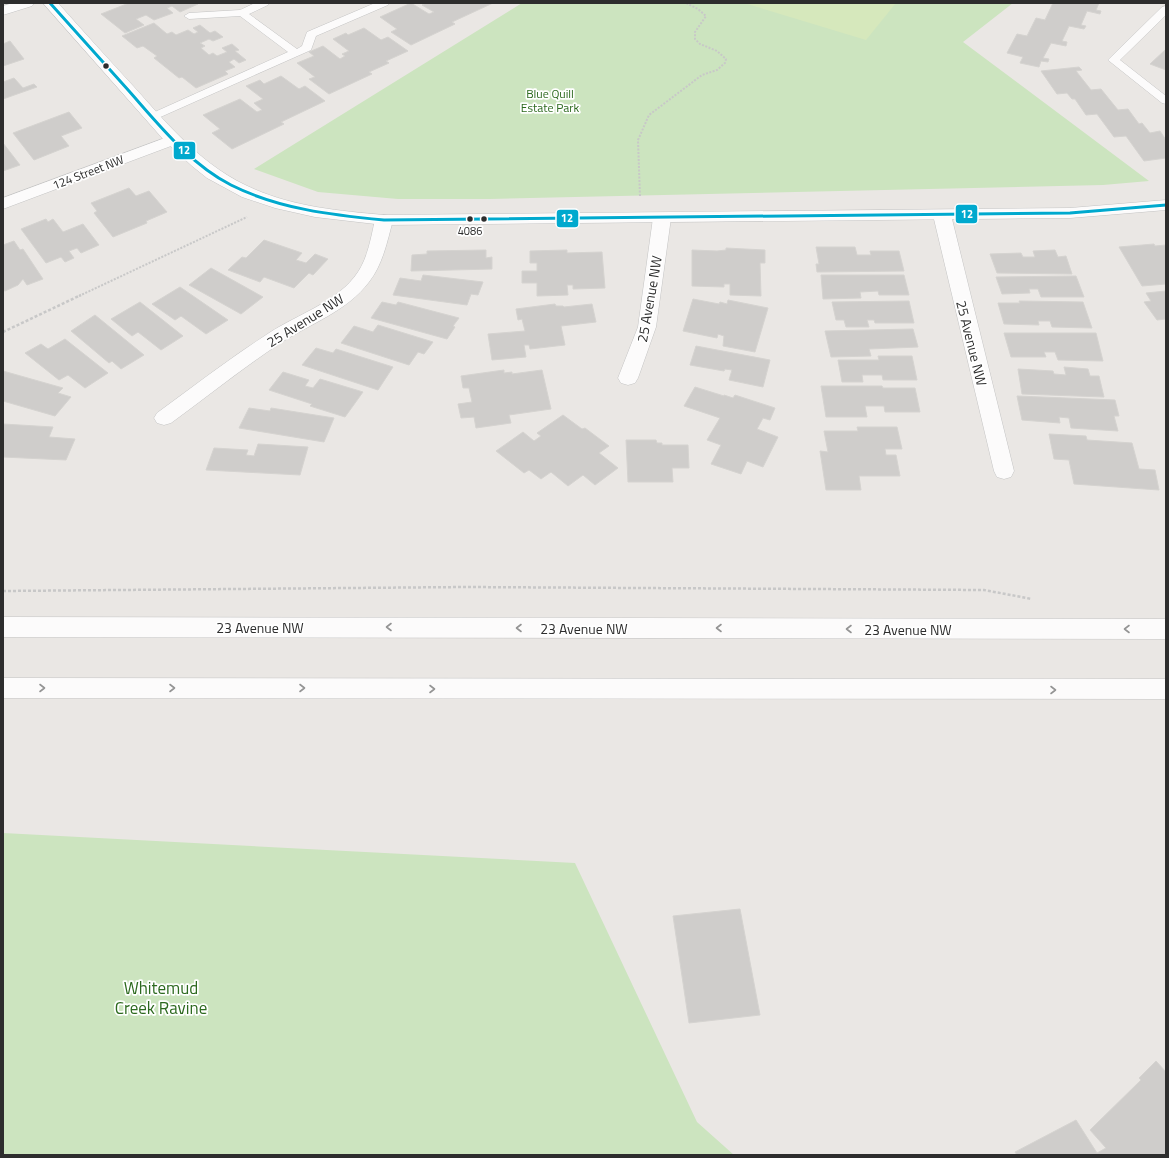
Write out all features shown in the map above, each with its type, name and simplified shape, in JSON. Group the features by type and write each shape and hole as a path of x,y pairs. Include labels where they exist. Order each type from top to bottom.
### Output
{"street":[{"path":"3,11 27,3"},
{"path":"50,3 173,140 196,162 221,179 247,193 303,210 336,216 384,220 942,215 1070,213 1166,205"},
{"name":"124 Street NW","path":"3,204 173,140"},
{"name":"25 Avenue NW","path":"942,215 1004,472"},
{"name":"25 Avenue NW","path":"628,378 647,328 653,218"},
{"name":"25 Avenue NW","path":"164,418 275,338 340,301 352,291 364,276 373,260 384,220"},
{"name":"23 Avenue NW","path":"3,627 1166,629"},
{"path":"3,688 1166,689"}],"lane":[{"path":"189,16 242,13 264,3"},
{"path":"152,117 307,48 311,34 380,3"},
{"path":"1166,9 1113,60 1166,101"},
{"path":"242,13 296,53"}],"path":[{"path":"653,218 640,201 638,140 643,126 649,115 657,108 702,75 717,70 726,59 714,49 698,42 695,32 704,22 706,16 698,9 686,3"},
{"path":"3,332 277,203"},
{"path":"3,591 458,588 984,590 1035,600"}],"green space":[{"name":"Blue Quill Estate Park","path":"522,3 1013,3 963,42 1149,181 1103,185 490,199 398,199 318,192 254,169"},
{"path":"744,3 896,3 866,40"},
{"name":"Whitemud Creek Ravine","path":"3,833 575,863 697,1122 734,1155 3,1155"}],"building":[{"path":"129,3 198,4 180,12 172,6 167,8 173,13 154,20 146,15 136,19 144,25 125,33 101,14"},
{"path":"411,3 429,14 434,12 422,5 426,3 493,3 452,22 455,24 411,45 391,32 397,29 380,17"},
{"path":"1053,3 1099,3 1096,10 1101,11 1100,14 1087,11 1081,25 1086,26 1084,29 1069,26 1062,41 1067,42 1066,46 1051,43 1043,58 1049,59 1048,62 1041,61 1039,67 1020,63 1023,57 1007,53 1017,34 1027,36 1036,18 1045,20"},
{"path":"154,23 167,34 172,32 176,35 188,30 194,34 198,32 193,28 200,25 210,33 215,31 223,37 213,41 209,39 200,43 205,46 201,48 209,55 213,53 217,56 227,52 222,48 232,44 239,50 235,51 246,60 239,63 234,59 229,62 235,67 225,71 228,74 196,88 182,77 179,78 154,58 157,56 143,46 137,48 122,36"},
{"path":"364,28 381,40 388,37 408,51 386,61 389,63 369,72 372,74 329,94 309,79 315,77 297,63 314,56 309,52 323,46 340,59 345,56 342,54 349,51 333,39 346,33 348,35"},
{"path":"10,41 24,59 3,66 3,44"},
{"path":"1165,50 1166,70 1150,64"},
{"path":"1079,67 1082,70 1076,71 1091,90 1101,89 1118,110 1128,109 1139,124 1142,123 1150,133 1160,131 1166,140 1166,158 1144,161 1126,136 1114,137 1097,114 1086,115 1075,99 1072,99 1067,93 1057,94 1041,71"},
{"path":"281,76 299,89 305,86 325,101 281,122 284,124 232,149 212,133 220,129 203,115 240,99 257,112 262,110 254,103 263,99 246,86 260,80 264,84"},
{"path":"14,78 23,88 34,84 37,87 3,99 3,82"},
{"path":"69,112 82,128 61,136 69,146 34,160 13,133"},
{"path":"3,143 20,165 3,171"},
{"path":"129,188 136,196 149,191 167,212 146,221 147,223 113,237 94,213 97,211 91,203"},
{"path":"46,219 48,222 53,219 63,232 83,224 99,245 81,253 77,248 69,251 74,258 65,262 61,257 46,263 21,229"},
{"path":"264,240 302,253 296,260 306,263 315,254 328,259 313,275 309,273 294,288 264,277 260,282 228,270 242,257 246,258"},
{"path":"14,241 20,250 23,249 43,279 27,285 23,279 18,285 5,291 3,290 3,245"},
{"path":"1154,244 1155,246 1166,245 1166,284 1142,286 1119,247"},
{"path":"816,247 855,247 857,255 871,255 870,251 899,251 904,271 817,272 816,264 819,264"},
{"path":"726,248 765,250 765,263 760,263 761,296 730,295 730,284 724,284 724,287 692,286 692,250 717,251 726,250"},
{"path":"486,250 486,258 492,257 492,269 411,271 412,255 427,254 427,251"},
{"path":"567,250 567,253 602,252 605,288 573,289 573,285 567,285 568,295 537,296 537,283 522,283 522,271 537,271 537,263 530,263 530,251"},
{"path":"1055,250 1058,257 1066,256 1072,274 997,273 990,254 1021,253 1023,257 1035,257 1033,251"},
{"path":"211,268 263,297 241,314 189,285"},
{"path":"423,275 483,282 478,295 471,294 467,305 393,295 400,278 421,281"},
{"path":"821,275 904,275 909,295 879,295 878,291 860,292 861,298 823,299"},
{"path":"1076,276 1084,297 1041,297 1038,289 1029,289 1030,293 1002,294 996,277"},
{"path":"180,287 228,320 206,334 181,316 175,320 152,304"},
{"path":"1166,291 1166,319 1157,320 1144,302 1151,301 1146,293"},
{"path":"693,299 719,304 720,302 727,304 728,300 768,308 755,352 723,346 724,336 718,334 717,338 683,331"},
{"path":"909,301 914,323 875,323 874,320 867,320 869,327 846,327 844,320 836,320 832,302"},
{"path":"1019,301 1083,302 1092,328 1052,327 1050,321 1038,321 1039,325 1004,324 998,303 1020,303"},
{"path":"140,302 183,336 161,350 138,332 132,336 111,319"},
{"path":"382,302 396,305 398,302 459,318 453,326 455,327 447,339 371,318"},
{"path":"555,304 556,306 564,307 592,304 596,322 561,326 565,345 530,349 529,345 524,345 526,357 492,360 488,334 525,331 522,319 518,320 516,309"},
{"path":"95,315 144,355 121,369 112,361 109,363 71,331"},
{"path":"378,325 433,342 424,354 418,352 409,365 341,343 354,326 373,332"},
{"path":"913,329 918,347 869,349 871,356 831,357 825,331"},
{"path":"1004,333 1096,333 1103,361 1058,360 1055,352 1044,352 1046,357 1011,357"},
{"path":"65,339 108,373 85,388 68,375 59,380 25,353 41,344 48,349"},
{"path":"696,346 770,360 763,387 729,380 732,370 725,369 724,371 690,365"},
{"path":"316,348 333,353 336,349 393,367 378,390 302,365"},
{"path":"878,356 912,356 917,380 883,380 882,375 862,375 863,382 842,382 838,360 879,360"},
{"path":"1064,367 1088,369 1090,376 1099,376 1104,397 1022,394 1018,369 1053,371 1054,374 1066,375"},
{"path":"504,370 504,373 512,372 512,374 542,370 551,409 509,415 511,423 476,428 474,417 461,418 458,404 472,402 469,388 463,388 461,376"},
{"path":"3,371 63,388 58,393 71,397 55,416 3,401"},
{"path":"283,372 309,380 305,386 313,388 320,379 363,392 345,417 310,406 312,404 269,390"},
{"path":"821,386 882,386 883,388 915,388 920,412 885,412 884,406 865,406 867,417 826,417"},
{"path":"695,387 733,398 735,395 775,408 770,420 763,418 757,429 778,437 763,467 747,461 741,474 711,464 721,445 707,440 720,418 684,406"},
{"path":"1017,396 1115,400 1119,416 1114,416 1118,431 1071,428 1069,418 1059,417 1060,423 1022,420"},
{"path":"249,408 270,411 271,408 334,418 324,442 239,428"},
{"path":"563,415 582,429 585,428 609,446 599,453 618,468 595,485 583,475 568,486 551,472 541,479 529,470 524,473 496,451 523,432 534,441 541,436 537,433"},
{"path":"3,424 53,427 49,437 75,439 66,460 3,457"},
{"path":"857,427 897,427 902,449 885,449 886,455 896,455 900,476 859,476 861,490 826,490 820,451 828,452 824,431 858,431"},
{"path":"1049,434 1086,436 1087,440 1132,443 1139,469 1155,470 1159,490 1074,484 1069,460 1054,459"},
{"path":"626,440 656,440 657,443 662,443 662,445 688,445 689,468 672,468 673,482 628,482"},
{"path":"258,444 308,447 300,475 206,470 214,448 248,450 246,455 254,456"},
{"path":"740,909 760,1015 689,1023 673,916"},
{"path":"1156,1061 1166,1072 1166,1155 1017,1155 1015,1152 1076,1120 1097,1153 1106,1148 1090,1130 1141,1080 1139,1078"}],"transit line":[{"name":"12","path":"50,3 155,121 183,149 213,174 248,193 281,204 315,212 384,220 1070,213 1166,205"}],"place":[{"name":"4086","path":"470,219"}]}
